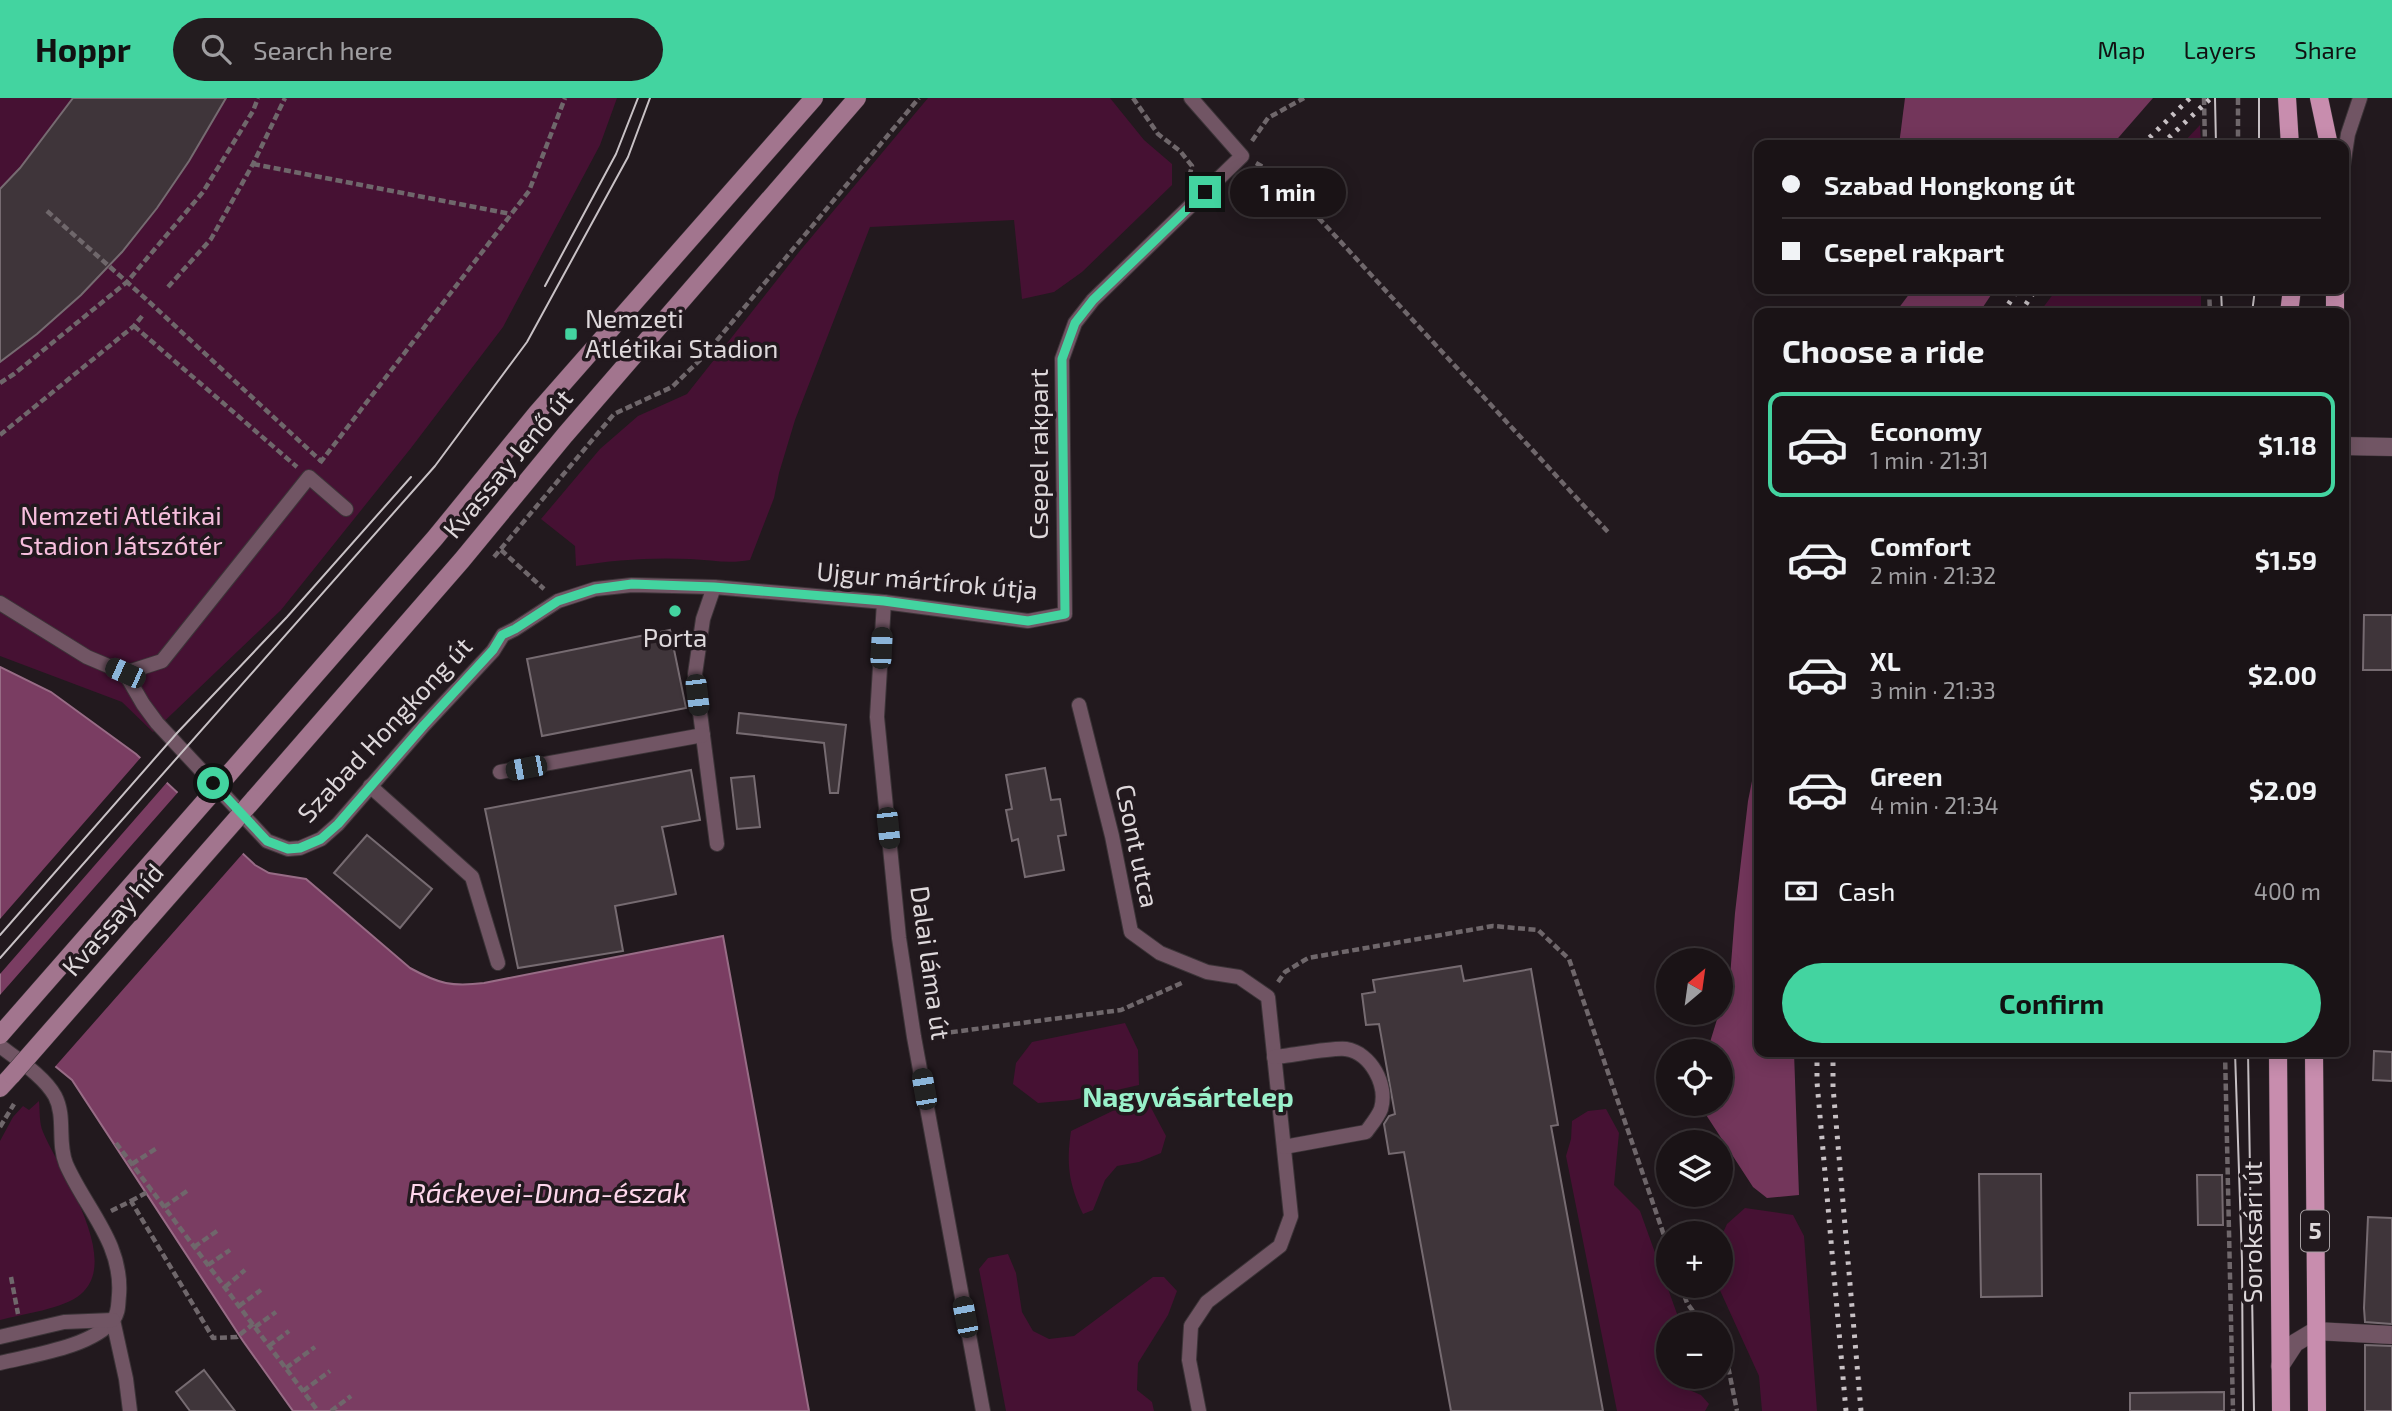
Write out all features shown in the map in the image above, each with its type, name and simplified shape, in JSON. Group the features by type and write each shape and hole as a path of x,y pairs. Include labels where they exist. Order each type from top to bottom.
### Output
{"main road":[{"name":"Kvassay Jenő út","path":"227,776 435,538 537,413 814,98"},
{"name":"Kvassay Jenő út","path":"254,799 857,98"},
{"path":"2287,98 2290,140"},
{"path":"2319,98 2328,140"},
{"name":"Kvassay híd","path":"0,1035 227,776"},
{"name":"Kvassay híd","path":"6,1081 254,799"},
{"name":"Soroksári út","path":"2278,1057 2281,1411"},
{"name":"5","path":"2314,1057 2317,1411"}],"street":[{"path":"2349,446 2392,447"},
{"path":"2280,1366 2295,1343 2315,1332 2392,1335"}],"lane":[{"path":"1191,98 1242,156"},
{"path":"2347,140 2360,98"},
{"name":"Csepel rakpart","path":"1065,614 1062,359 1075,323 1093,300 1242,156"},
{"path":"0,603 87,657 125,673 162,661 309,477 346,509"},
{"name":"Szabad Hongkong út","path":"125,673 157,723 267,841 276,846 300,848 321,839 493,650 502,635 558,601 595,589 632,584 707,587"},
{"path":"707,587 695,674 717,844"},
{"name":"Ujgur mártírok útja","path":"707,587 884,601 1028,621 1065,614"},
{"name":"Dalai láma út","path":"884,601 877,717 899,938 914,1037 983,1411"},
{"name":"Csont utca","path":"1079,705 1112,836 1131,932 1160,953 1207,972 1239,978 1268,997"},
{"path":"500,772 702,735"},
{"path":"370,786 472,877 498,963"},
{"path":"1199,1411 1189,1360 1191,1326 1207,1301 1280,1246 1291,1216 1268,997"},
{"path":"0,1046 46,1084 56,1097 61,1113 61,1146 66,1164 111,1244 120,1278 118,1312 113,1320 87,1340 0,1363"},
{"path":"1274,1057 1346,1049 1367,1059 1377,1071 1383,1098 1380,1111 1366,1132 1284,1147"},
{"path":"0,1337 64,1322 113,1320"},
{"path":"113,1320 127,1379 130,1411"}],"path":[{"path":"0,383 15,374 127,282 203,192 258,98"},
{"path":"168,287 211,239 253,164 285,98"},
{"path":"47,211 321,461 529,191 565,98"},
{"path":"558,601 500,550 614,414 672,387 703,357 919,98"},
{"path":"1133,98 1158,134 1180,151 1192,166 1188,182"},
{"path":"1304,98 1268,118 1242,156 1282,177 1608,532"},
{"path":"2204,98 2204,140"},
{"path":"2238,98 2238,140"},
{"path":"253,164 511,214"},
{"path":"0,435 134,326 143,315"},
{"path":"134,326 293,463"},
{"path":"1268,997 1286,972 1308,958 1493,926 1538,930 1569,959 1659,1221"},
{"path":"914,1037 1121,1010 1207,972"},
{"path":"2225,1057 2233,1411"},
{"path":"116,1143 318,1411"},
{"path":"132,1164 157,1148"},
{"path":"97,1217 151,1189"},
{"path":"164,1207 187,1191"},
{"path":"131,1201 213,1338 237,1337 276,1312"},
{"path":"194,1247 217,1231"},
{"path":"208,1265 230,1250"},
{"path":"225,1287 245,1270"},
{"path":"11,1278 21,1332"},
{"path":"239,1306 261,1290"},
{"path":"269,1346 289,1331"},
{"path":"286,1368 315,1347"},
{"path":"303,1391 330,1371"},
{"path":"1733,1389 1737,1411"},
{"path":"331,1411 351,1395"}],"green space":[{"name":"Nemzeti Atlétikai Stadion Játszótér","path":"0,98 617,98 600,145 503,327 411,448 281,610 153,732 122,702 0,656"},
{"path":"928,98 1110,98 1144,140 1172,164 1172,185 1082,272 1054,292 1022,299 1014,220 870,227 795,420 774,498 750,560 727,562 647,559 576,566 575,546 541,519 600,449 638,416 687,394 799,252"},
{"path":"2200,125 2201,140 2186,140"},
{"path":"2053,294 2201,294 2201,308 2043,308"},
{"path":"1125,1023 1138,1050 1139,1085 1073,1100 1038,1103 1013,1084 1016,1063 1032,1042"},
{"path":"39,1101 43,1132 73,1191 91,1237 95,1259 92,1279 81,1294 64,1304 0,1320 0,1141 13,1117 23,1106 29,1110"},
{"path":"1148,1102 1166,1136 1161,1153 1139,1162 1117,1166 1105,1180 1093,1210 1083,1214 1070,1174 1071,1131 1129,1103"},
{"path":"1606,1109 1619,1133 1614,1185 1640,1211 1656,1255 1656,1298 1671,1298 1676,1312 1656,1312 1656,1389 1687,1389 1701,1395 1709,1404 1705,1411 1617,1411 1566,1156 1572,1121 1588,1111"},
{"path":"1745,1208 1793,1215 1804,1236 1817,1411 1762,1411 1759,1376 1733,1319 1733,1312 1730,1312 1723,1298 1733,1298 1733,1221 1730,1221"},
{"path":"1008,1254 1016,1273 1022,1312 1033,1331 1049,1339 1074,1336 1153,1277 1164,1277 1177,1291 1168,1315 1138,1363 1137,1390 1152,1402 1154,1411 1006,1411 979,1269 988,1258"}],"shaded area":[{"path":"1905,98 2153,98 2116,140 1900,140"},
{"path":"1909,294 1992,294 1982,308 1899,308"},
{"path":"1754,771 1754,1057 1794,1057 1799,1195 1767,1198 1753,1187 1733,1156 1733,1130 1716,1130 1707,1116 1733,1116 1733,1039 1711,1039 1715,1026 1733,1025 1732,948"}],"water":[{"name":"Ráckevei-Duna-észak","path":"0,667 51,692 136,754 255,865 269,873 306,879 410,968 429,978 463,985 484,983 723,936 809,1411 293,1411 243,1341 72,1080 0,1021"}],"pier":[{"path":"143,755 169,780 0,974 0,919"},
{"path":"180,790 245,851 53,1069 0,1025 0,995"}],"building":[{"path":"73,98 226,98 189,161 122,252 81,295 0,362 0,189 20,168"},
{"path":"2364,615 2392,615 2392,670 2363,670"},
{"path":"670,630 686,708 542,736 527,659"},
{"path":"739,713 846,725 838,793 830,793 824,743 737,733"},
{"path":"1045,768 1051,800 1060,799 1066,835 1058,836 1064,870 1025,877 1018,839 1012,841 1006,810 1012,809 1006,775"},
{"path":"691,770 700,820 662,827 676,894 615,906 623,951 518,968 485,809"},
{"path":"754,776 760,827 737,829 731,778"},
{"path":"367,835 432,889 400,928 334,873"},
{"path":"1461,966 1464,981 1531,969 1558,1125 1551,1126 1603,1411 1451,1411 1404,1152 1389,1154 1384,1124 1389,1116 1395,1114 1379,1024 1366,1025 1362,994 1375,992 1373,980"},
{"path":"2374,1051 2392,1052 2392,1081 2373,1080"},
{"path":"1979,1174 2041,1174 2042,1296 1981,1297"},
{"path":"2197,1175 2222,1175 2223,1225 2198,1225"},
{"path":"2368,1217 2392,1218 2392,1324 2365,1322"},
{"path":"2365,1345 2392,1346 2392,1411 2365,1411"},
{"path":"204,1370 235,1411 190,1411 176,1392"},
{"path":"2224,1392 2224,1411 2130,1411 2130,1393"}],"tram line":[{"path":"545,286 616,154 638,98"},
{"path":"0,958 435,466 527,342 628,157 650,98"},
{"path":"2215,98 2216,140"},
{"path":"2259,98 2259,140"},
{"path":"2221,294 2222,308"},
{"path":"2253,308 2254,294"},
{"path":"0,935 177,733 287,617 411,477"},
{"path":"2235,1057 2242,1261 2243,1411"},
{"path":"2248,1057 2254,1411"}],"railway":[{"path":"2147,140 2190,98"},
{"path":"2166,140 2211,98"},
{"path":"2006,308 2015,294"},
{"path":"2023,308 2033,294"},
{"path":"1817,1057 1846,1411"},
{"path":"1833,1057 1833,1087 1861,1411"}],"place":[{"name":"Nemzeti Atlétikai Stadion","path":"571,334"},
{"name":"Porta","path":"675,611"}],"district":[{"name":"Nagyvásártelep","path":"1188,1097"}],"route":[{"path":"213,783 267,841 276,846 300,848 321,839 338,824 493,650 502,635 558,601 595,589 632,584 714,587 884,601 1028,621 1065,614 1062,359 1075,323 1093,300 1205,192"}]}
